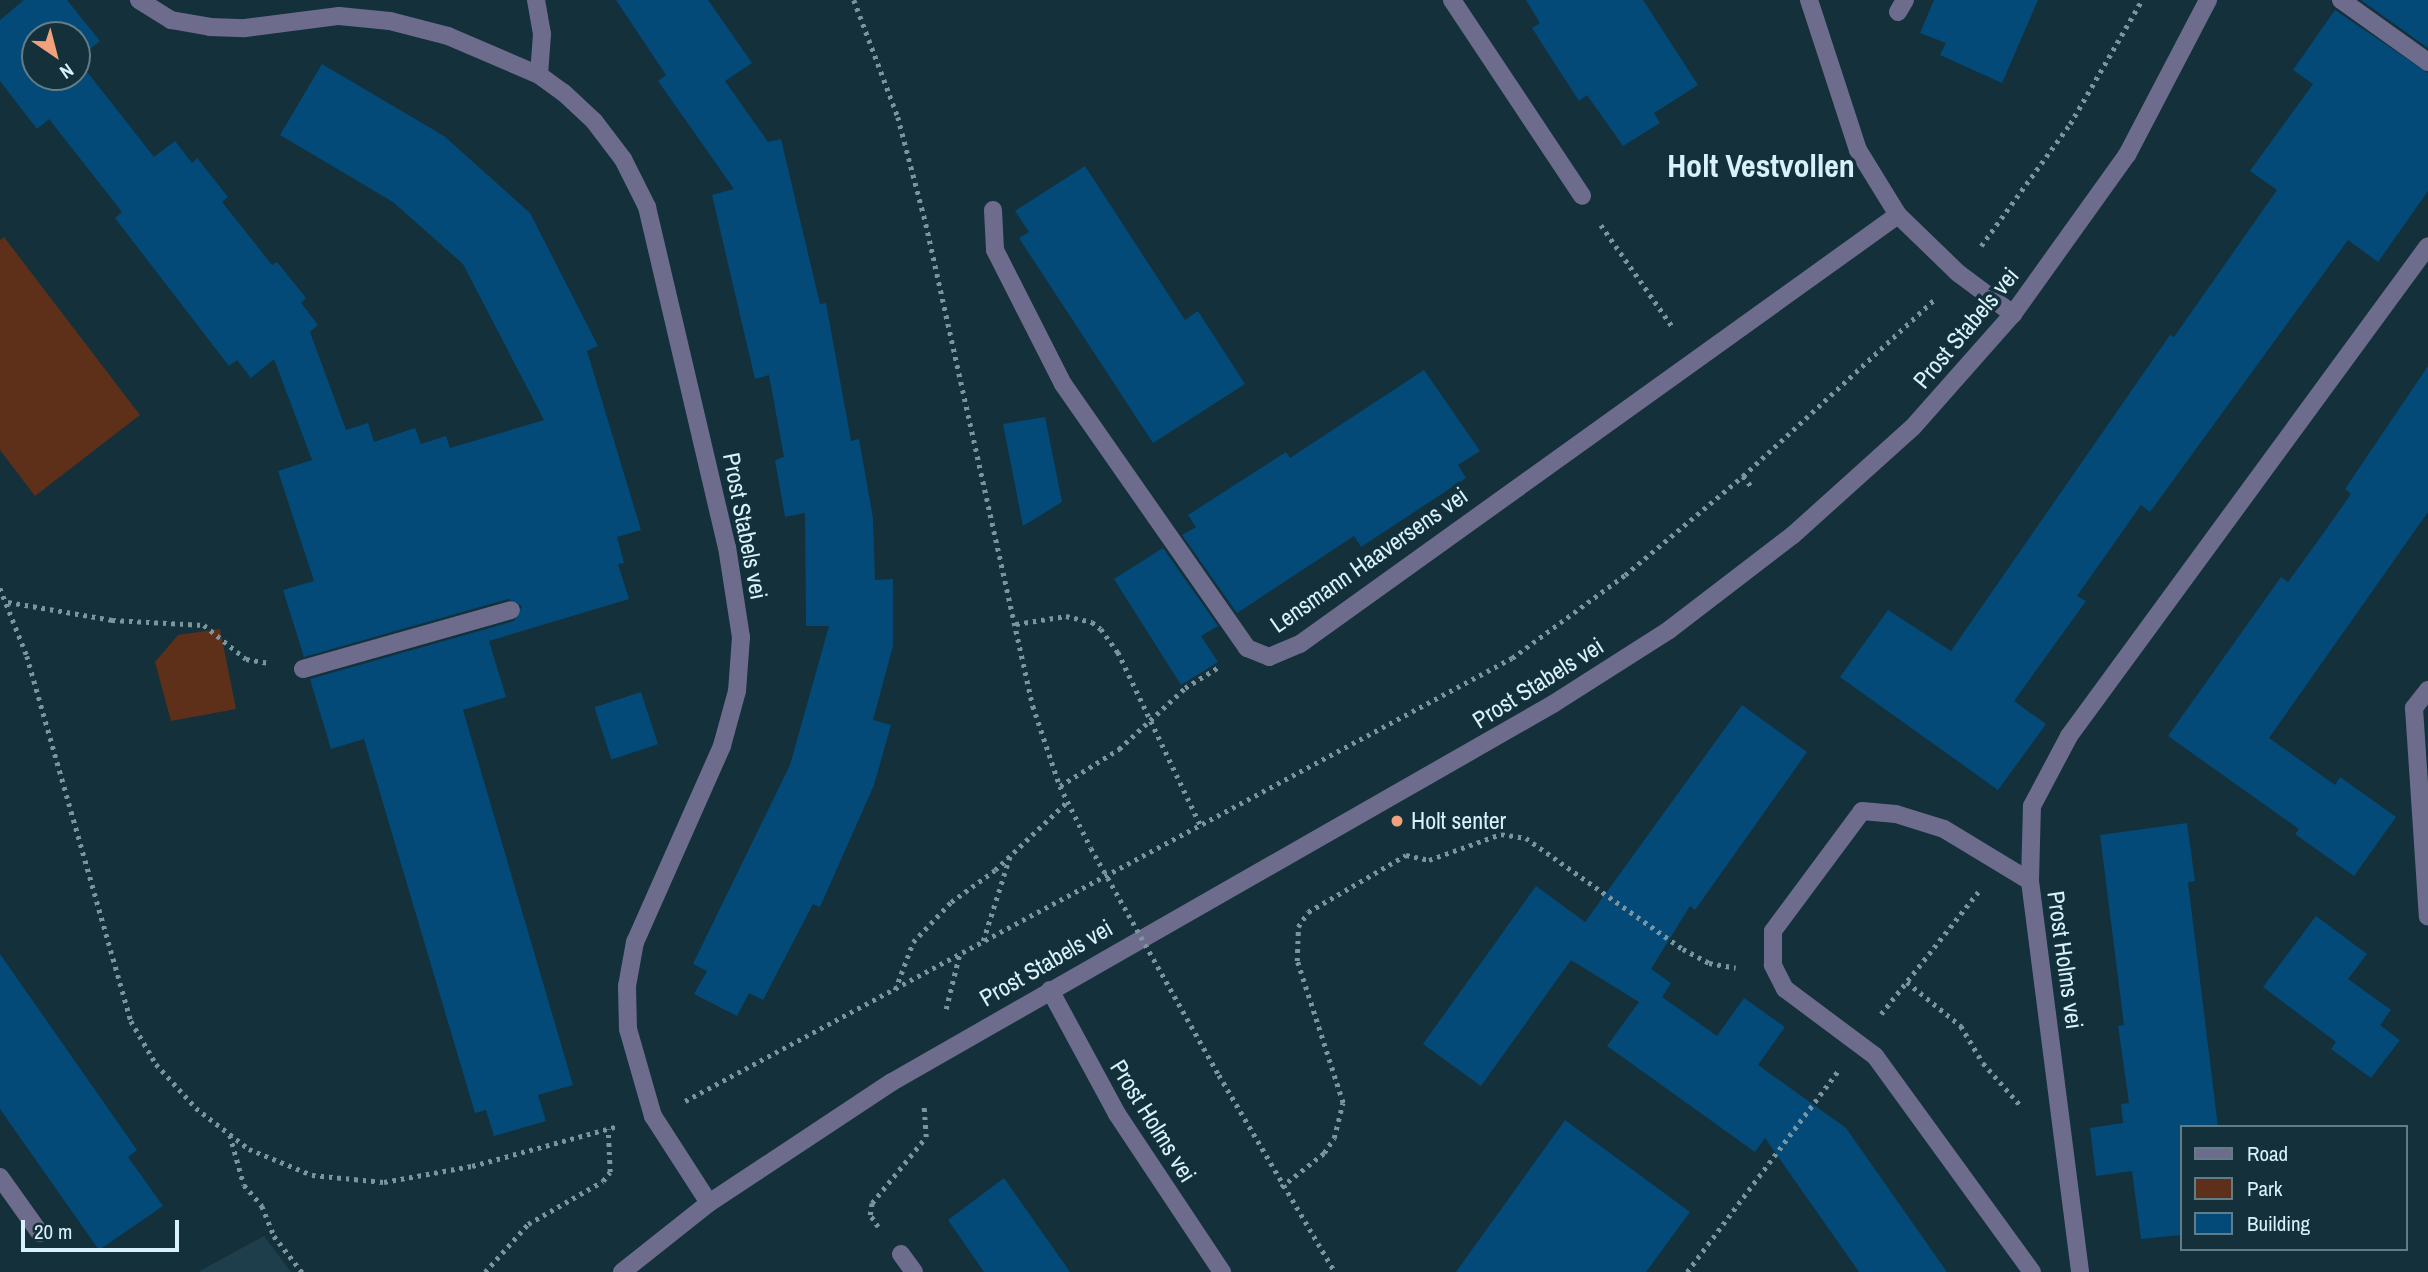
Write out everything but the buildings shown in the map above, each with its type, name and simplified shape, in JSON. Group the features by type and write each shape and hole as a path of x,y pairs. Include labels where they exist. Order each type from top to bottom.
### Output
{"street":[{"name":"Prost Stabels vei","path":"139,0 171,20 210,27 245,28 339,16 390,21 448,36 539,75 594,121 623,159 647,207 724,533 741,637 737,691 722,746 635,942 627,986 628,1029 653,1116 709,1203"},
{"path":"536,0 542,34 539,75"},
{"path":"1452,0 1582,197"},
{"path":"1825,0 1811,8 1858,150 1898,215 1958,273 2013,314"},
{"name":"Prost Stabels vei","path":"622,1272 709,1203 917,1067 1497,738 1669,630 1851,486 1913,427 2013,314 2127,155 2208,0"},
{"path":"2342,0 2428,62"},
{"name":"Lensmann Haaversens vei","path":"993,210 995,250 1063,384 1247,648 1269,657 1300,644 1898,215"},
{"path":"2030,881 2032,806 2069,736 2428,246"},
{"path":"303,669 511,610"},
{"path":"2428,690 2414,708 2428,916"},
{"name":"Prost Holms vei","path":"1773,965 1773,931 1862,811 1896,814 1944,828 2030,881 2080,1272"},
{"path":"1773,965 1785,989 1875,1056 2032,1272"},
{"name":"Prost Holms vei","path":"1050,990 1117,1114 1222,1272"},
{"path":"0,1177 40,1233"},
{"path":"901,1254 914,1272"}],"path":[{"path":"854,0 898,117 926,224 1033,706 1060,786 1091,848 1281,1187 1335,1272"},
{"path":"1991,235 2070,124 2142,0"},
{"path":"1582,197 1646,294 1696,358"},
{"path":"0,588 27,656 131,1021 156,1064 196,1108 249,1149 312,1175 384,1182 472,1166 653,1116 894,991 1512,658 1595,599 1743,476 1929,305"},
{"path":"1743,476 1751,486"},
{"path":"7,601 112,620 204,625 246,659 303,669"},
{"path":"1015,624 1066,616 1091,622 1118,652 1148,721 1201,826"},
{"path":"1060,786 1119,749 1185,688 1247,648"},
{"path":"894,991 912,942 951,902 1067,802"},
{"path":"1281,1187 1324,1153 1338,1129 1343,1103 1297,961 1298,927 1308,912 1406,855 1429,860 1502,834 1515,834 1541,845 1624,907 1709,963 1750,970 1773,965"},
{"path":"983,942 989,909 1011,852"},
{"path":"1876,1022 1955,920"},
{"path":"1907,982 1961,1026 1983,1063 2021,1106 2063,1136"},
{"path":"1687,1272 1846,1059"},
{"path":"901,1254 870,1215 878,1192 926,1136 917,1067"},
{"path":"485,1272 528,1224 603,1181 610,1172 608,1129"},
{"path":"229,1134 244,1185 262,1206 274,1236 302,1272"}],"shaded area":[{"path":"264,1236 291,1272 198,1272"}],"green space":[{"path":"4,237 140,415 35,496 0,450 0,240"},
{"path":"220,629 236,709 171,721 155,662 178,635"}],"place":[{"name":"Holt senter","path":"1397,821"}],"district":[{"name":"Holt Vestvollen","path":"1761,166"}]}
